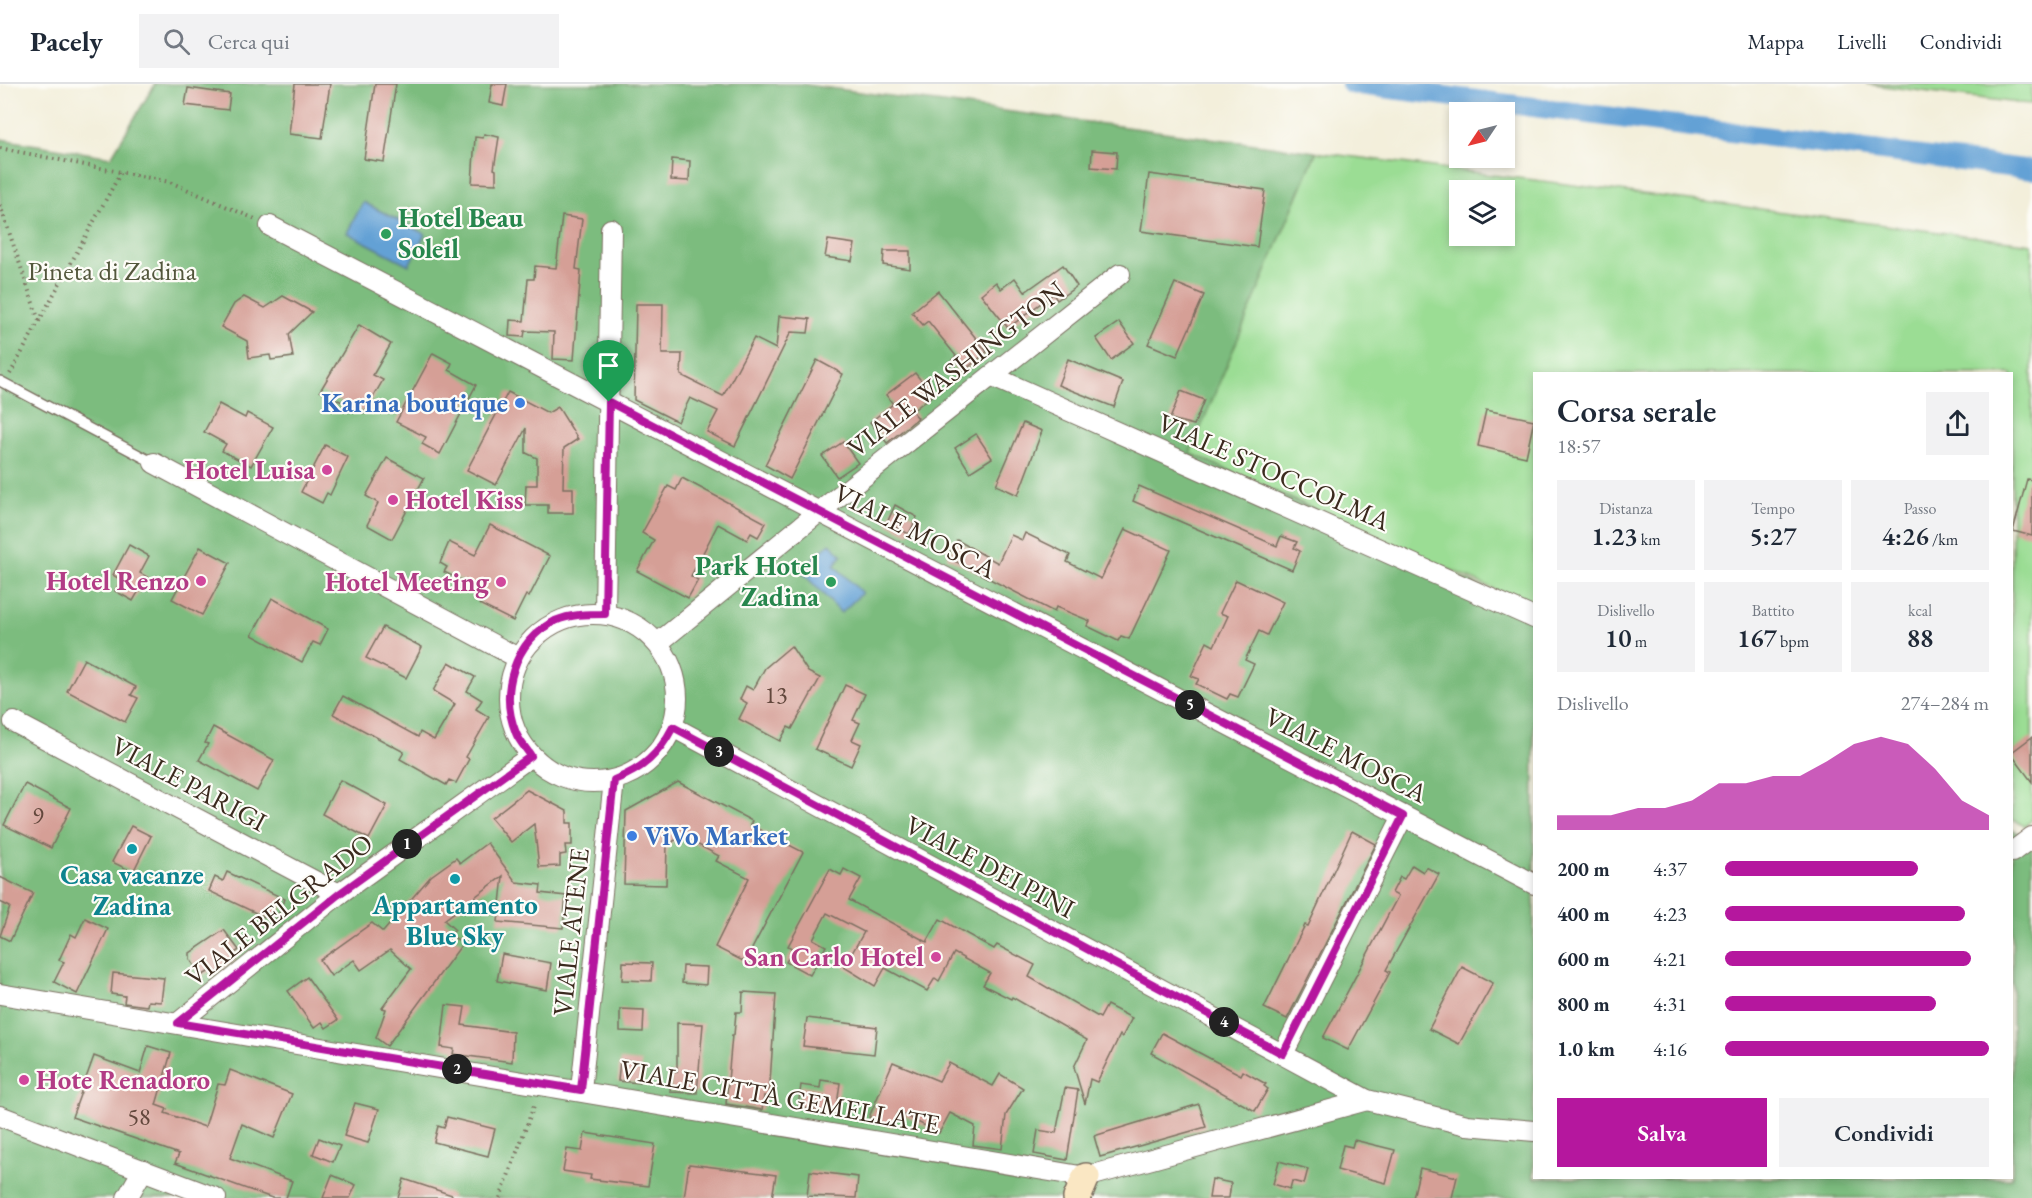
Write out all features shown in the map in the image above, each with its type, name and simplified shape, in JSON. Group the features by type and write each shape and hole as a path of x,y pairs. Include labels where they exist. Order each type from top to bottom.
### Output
{"street":[{"name":"VIALE MOSCA","path":"270,226 1533,883"},
{"path":"605,614 611,229"},
{"name":"VIALE WASHINGTON","path":"658,643 819,512 1120,274"},
{"name":"VIALE STOCCOLMA","path":"991,376 1533,618"},
{"path":"154,463 518,657"},
{"path":"579,614 605,614 625,619 643,629 658,643 673,669 678,698 673,727 663,745 650,761 633,773 614,780 592,783 569,779 549,770 531,756 516,734 509,709 509,682 518,657 533,637 554,622 579,614"},
{"name":"VIALE PARIGI","path":"14,722 339,894"},
{"name":"VIALE DEI PINI","path":"673,727 1367,1100 1467,1125 1533,1131"},
{"name":"VIALE BELGRADO","path":"178,1023 339,894 531,756"},
{"name":"VIALE ATENE","path":"581,1090 614,780"},
{"path":"1283,1054 1403,816"},
{"path":"2013,830 2031,837"},
{"path":"2013,851 2031,837"},
{"name":"VIALE CITTÀ GEMELLATE","path":"0,994 581,1090 1081,1188 1367,1100"},
{"path":"0,1116 216,1198"},
{"path":"127,1198 143,1170"}],"lane":[{"path":"3,383 154,463"}],"path":[{"path":"0,148 170,182 270,226"},
{"path":"3,383 40,321 121,172"},
{"path":"0,205 40,321"},
{"path":"500,1198 542,1084"}],"green space":[{"name":"Pineta di Zadina","path":"155,84 799,84 1316,152 1190,453 1533,611 1533,1179 2013,1179 2013,830 2032,837 2032,1198 0,1198 0,139 111,157"},
{"path":"1866,84 2032,84 2032,104 2018,103"},
{"path":"1316,152 2032,244 2032,820 2025,826 2013,820 2013,372 1533,372 1533,607 1189,453"}],"water":[{"name":"Hotel Beau Soleil","path":"363,202 425,234 409,265 347,233"},
{"name":"Park Hotel Zadina","path":"830,543 842,555 834,565 862,593 841,613 801,571"}],"building":[{"path":"295,84 330,84 322,138 289,134"},
{"path":"375,84 396,84 384,162 364,159"},
{"path":"492,84 507,84 503,106 489,103"},
{"path":"188,88 230,94 228,110 185,105"},
{"path":"484,134 499,137 494,169 496,170 496,184 472,183 475,137 483,138"},
{"path":"1092,150 1117,152 1116,169 1091,167"},
{"path":"672,159 690,161 689,181 671,180"},
{"path":"1149,174 1265,190 1257,247 1141,231"},
{"path":"562,216 582,219 576,269 581,270 574,360 553,359 554,332 525,331 524,337 509,336 510,320 524,321 528,279 534,279 535,266 556,268"},
{"path":"828,240 855,244 852,261 825,257"},
{"path":"884,251 910,251 910,269 883,265"},
{"path":"1063,265 1077,286 1057,300 1053,294 1008,328 981,294 996,282 1001,289 1015,278 1025,292"},
{"path":"1175,283 1204,295 1177,356 1148,344"},
{"path":"938,291 987,352 960,374 950,362 956,356 928,321 923,325 912,312"},
{"path":"283,296 312,312 289,334 293,357 271,360 270,355 249,358 247,341 221,327 234,304 244,297 265,308"},
{"path":"636,304 663,304 662,354 682,354 681,375 723,396 754,338 776,349 779,316 810,319 808,333 791,332 735,446 707,432 718,411 690,398 678,422 634,400"},
{"path":"1119,322 1134,343 1111,360 1096,338"},
{"path":"359,325 391,344 373,375 383,380 364,413 320,391"},
{"path":"433,353 452,363 449,370 476,385 440,454 422,444 426,437 396,422"},
{"path":"1068,359 1123,382 1114,407 1058,385"},
{"path":"817,360 843,374 790,479 765,465"},
{"path":"915,373 933,395 912,411 918,418 887,443 870,422 893,404 886,395"},
{"path":"1181,391 1204,400 1194,425 1170,419"},
{"path":"508,392 548,413 558,407 578,439 564,448 563,488 573,488 573,513 548,513 548,505 525,505 526,485 537,485 537,458 526,453 526,428 496,485 467,470"},
{"path":"219,404 245,418 247,413 273,427 251,466 222,451 226,444 204,432"},
{"path":"1486,410 1533,420 1526,457 1478,446"},
{"path":"1023,423 1042,431 1018,495 996,485"},
{"path":"976,434 992,458 970,472 955,448"},
{"path":"843,442 858,463 837,477 822,456"},
{"name":"Hotel Luisa","path":"325,445 348,457 330,495 327,493 322,503 301,492"},
{"name":"Hotel Kiss","path":"387,458 424,478 392,539 367,525 378,503 366,496"},
{"path":"682,478 766,523 758,537 751,533 747,540 718,524 691,576 698,580 688,598 637,571 654,540 642,533 668,486 676,490"},
{"path":"2027,479 2032,480 2032,536 2013,531"},
{"path":"1139,486 1277,546 1281,536 1297,542 1294,548 1300,551 1292,570 1133,501"},
{"path":"895,505 917,517 909,534 887,523"},
{"name":"Hotel Meeting","path":"490,525 550,556 529,597 526,595 513,621 479,604 485,592 444,572 447,567 440,563 449,542 475,555"},
{"path":"1125,529 1171,550 1129,639 1121,636 1118,641 1087,626 1090,621 1056,607 1054,612 947,557 957,540 998,563 1011,535 1022,540 1025,533 1070,555 1067,562 1101,579"},
{"path":"129,545 149,556 140,573 147,577 133,601 115,591 121,580 113,575"},
{"name":"Hotel Renzo","path":"200,547 230,563 202,615 172,599"},
{"path":"1236,580 1283,602 1267,635 1259,631 1245,660 1254,664 1238,697 1230,694 1227,699 1196,684 1199,679 1191,676 1207,642 1214,646 1228,616 1220,613"},
{"path":"272,598 328,629 320,645 313,642 302,662 252,635"},
{"path":"383,627 422,647 406,678 366,658"},
{"name":"Park Hotel Zadina","path":"791,646 808,672 820,678 792,729 788,727 780,741 739,719 747,703 740,699 746,686 753,690 765,668"},
{"path":"84,659 136,687 131,695 138,698 125,722 67,691"},
{"path":"449,662 475,677 467,691 482,700 476,709 489,717 466,757 469,759 456,783 449,780 446,785 400,759 404,752 333,714 343,696 418,737 420,732 434,740 455,704 433,691"},
{"path":"845,685 865,694 853,720 860,723 852,740 861,744 851,766 815,749"},
{"path":"213,727 274,760 257,791 199,760 208,744 205,743"},
{"path":"2032,737 2032,782 2013,756 2013,751"},
{"path":"340,780 387,805 369,839 322,814"},
{"path":"678,782 752,821 750,825 803,852 745,962 715,947 749,878 716,861 719,856 682,836 667,845 666,885 624,884 626,811"},
{"path":"25,784 71,808 51,848 4,825"},
{"path":"527,790 567,811 567,823 572,823 572,845 565,845 566,854 560,855 560,866 539,867 534,824 511,842 491,818"},
{"name":"Casa vacanze Zadina","path":"131,826 151,836 133,872 112,862"},
{"path":"1352,831 1376,844 1287,1019 1264,1008 1305,925 1308,926"},
{"path":"487,843 516,882 541,885 540,893 566,896 563,928 498,922 503,876 444,920 455,930 450,935 463,943 387,1046 376,1038 386,1009 382,1008 411,969 390,950 361,970 354,960 331,976 320,960 372,923 383,932 431,876 456,858 460,863"},
{"path":"1412,865 1423,872 1426,867 1439,874 1386,970 1390,972 1348,1050 1323,1038 1398,896 1392,893 1400,877 1404,879"},
{"path":"830,869 841,875 844,869 861,878 849,900 927,942 940,919 994,949 997,945 1035,965 1029,977 1100,1018 1107,1005 1132,1018 1122,1037 1120,1035 1097,1082 1090,1079 1085,1104 1074,1067 1087,1040 1012,997 1011,999 983,985 990,973 954,953 939,981 935,978 927,991 885,968 875,986 844,967 864,932 827,913 813,939 826,946 810,975 786,962 793,949 788,946"},
{"path":"227,872 285,899 275,922 209,891 215,877 223,881"},
{"path":"0,877 33,893 10,941 0,936 10,907 0,902"},
{"path":"85,918 108,929 77,994 54,982 64,962 59,960 71,934 76,937"},
{"path":"224,930 239,950 232,955 236,960 213,976 210,971 201,976 190,959 190,953"},
{"path":"502,954 551,963 547,990 497,981"},
{"path":"623,962 652,963 651,981 622,980"},
{"path":"683,966 707,967 706,985 682,983"},
{"path":"1462,967 1493,983 1459,1044 1429,1029"},
{"path":"113,973 164,978 161,1002 148,1001 147,1006 124,1003 125,996 111,994"},
{"path":"307,977 338,1020 326,1028 322,1022 314,1028 288,991"},
{"path":"743,992 776,994 769,1097 764,1096 762,1110 726,1104 732,1035 734,1035 736,1012 742,1012"},
{"path":"446,1005 465,1007 462,1025 513,1032 512,1062 453,1054 454,1049 441,1047"},
{"path":"620,1009 644,1010 643,1032 620,1031"},
{"path":"807,1018 877,1027 874,1054 803,1046"},
{"path":"677,1023 703,1024 697,1093 670,1092 672,1072 677,1072"},
{"path":"1162,1033 1241,1075 1243,1071 1266,1084 1264,1086 1268,1089 1255,1111 1151,1053"},
{"path":"148,1046 171,1053 156,1105 167,1109 165,1113 205,1127 218,1084 225,1085 230,1070 292,1094 274,1138 242,1124 230,1158 292,1181 286,1198 272,1198 175,1163 179,1154 72,1117 94,1056 140,1073"},
{"path":"620,1060 641,1062 640,1083 618,1081"},
{"path":"893,1062 939,1081 949,1063 993,1086 1000,1074 1023,1088 1006,1115 1002,1149 973,1145 975,1126 950,1113 939,1133 898,1112 892,1127 869,1117"},
{"path":"821,1080 840,1083 836,1112 798,1107 801,1085 820,1088"},
{"path":"1065,1088 1078,1090 1067,1160 1034,1154 1038,1130 1056,1133"},
{"path":"355,1103 379,1109 368,1143 344,1136"},
{"path":"1199,1104 1206,1127 1100,1157 1094,1136"},
{"path":"447,1117 495,1129 488,1156 434,1142 438,1126 444,1128"},
{"path":"585,1133 655,1144 648,1186 590,1179 591,1175 563,1171 567,1149 582,1151"},
{"path":"319,1138 340,1146 333,1162 313,1154"},
{"path":"1354,1140 1395,1150 1386,1183 1337,1170 1343,1145 1352,1147"},
{"path":"1279,1161 1308,1169 1304,1184 1292,1181 1290,1189 1273,1184"},
{"path":"689,1164 776,1175 772,1198 684,1198"},
{"path":"1420,1168 1457,1177 1452,1198 1413,1198"},
{"path":"810,1171 858,1177 856,1198 807,1196"},
{"path":"332,1175 356,1185 350,1198 323,1198"},
{"path":"404,1179 452,1195 452,1198 398,1198"},
{"path":"1212,1179 1231,1183 1229,1198 1209,1198"}],"waterway":[{"path":"1351,84 2032,170"}],"place":[{"name":"Hotel Beau Soleil","path":"386,234"},
{"name":"Karina boutique","path":"520,403"},
{"name":"Hotel Luisa","path":"327,470"},
{"name":"Hotel Kiss","path":"393,500"},
{"name":"Hotel Renzo","path":"201,581"},
{"name":"Hotel Meeting","path":"501,582"},
{"name":"Park Hotel Zadina","path":"831,582"},
{"name":"ViVo Market","path":"632,836"},
{"name":"Casa vacanze Zadina","path":"132,849"},
{"name":"Appartamento Blue Sky","path":"455,879"},
{"name":"San Carlo Hotel","path":"936,957"},
{"name":"Hote Renadoro","path":"24,1080"}],"route":[{"path":"609,402 1403,816 1283,1054 673,727 663,745 650,761 633,773 614,780 581,1090 178,1023 339,894 531,756 516,734 509,709 509,682 518,657 533,637 554,622 579,614 605,614 609,402"}]}
